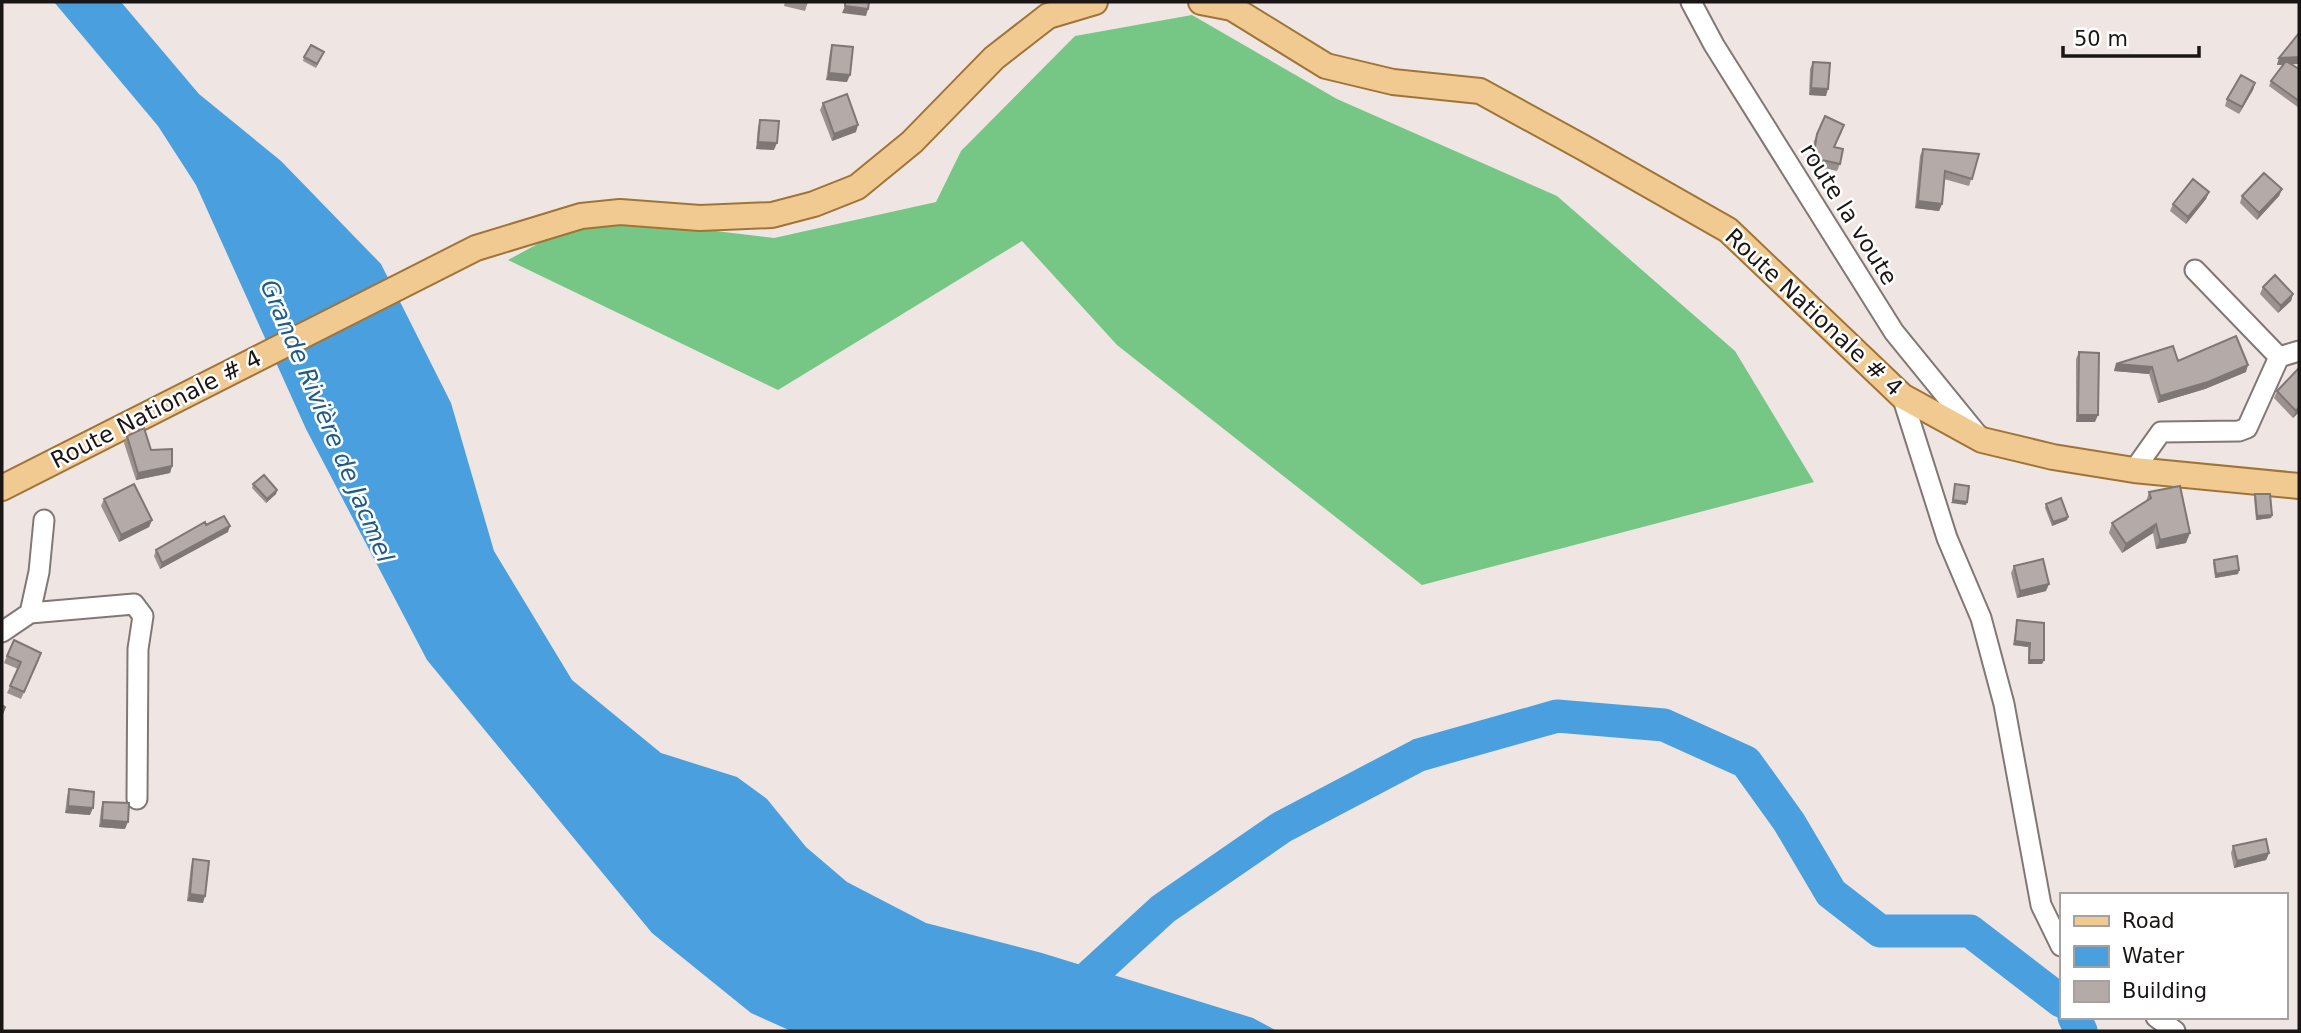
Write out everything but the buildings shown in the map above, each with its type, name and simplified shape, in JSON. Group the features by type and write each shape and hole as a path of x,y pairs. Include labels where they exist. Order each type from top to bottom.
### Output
{"main road":[{"name":"Route Nationale # 4","path":"2,488 476,248 581,216 620,212 700,218 772,215 814,204 857,187 912,142 994,58 1048,16 1095,2"},
{"name":"Route Nationale # 4","path":"1201,2 1232,8 1326,66 1393,82 1480,92 1584,148 1728,230 1902,396 1982,440 2053,457 2134,470 2299,485"}],"street":[{"name":"route la voute","path":"1691,2 1714,45 1894,332 1982,440"},
{"path":"2194,270 2279,357"},
{"path":"2134,470 2161,432 2239,431 2247,428 2279,357 2299,351"},
{"path":"1902,396 1947,538 1981,618 2004,704 2041,905 2060,944"},
{"path":"30,613 39,572 44,520"},
{"path":"2,632 30,613 134,604 140,608 143,616 138,649 137,799"},
{"path":"2158,1019 2175,1031"}],"green space":[{"path":"1192,15 1337,99 1557,196 1735,351 1814,482 1422,585 1117,345 1022,241 778,390 508,260 589,216 774,238 936,202 961,151 1075,36"}],"water":[{"path":"54,2 121,2 199,94 281,161 381,264 451,403 494,551 572,680 661,753 737,777 767,799 806,847 847,882 926,923 1042,953 1253,1018 1277,1031 791,1031 751,1013 652,933 427,660 306,429 196,185 158,126"}],"waterway":[{"name":"Grande Rivière de Jacmel","path":"1042,1031 1065,999 1163,909 1282,827 1419,755 1557,716 1664,725 1746,762 1789,822 1831,893 1880,931 1970,931 2060,1000"},
{"name":"Grande Rivière de Jacmel","path":"2075,1019 2081,1031"}]}
